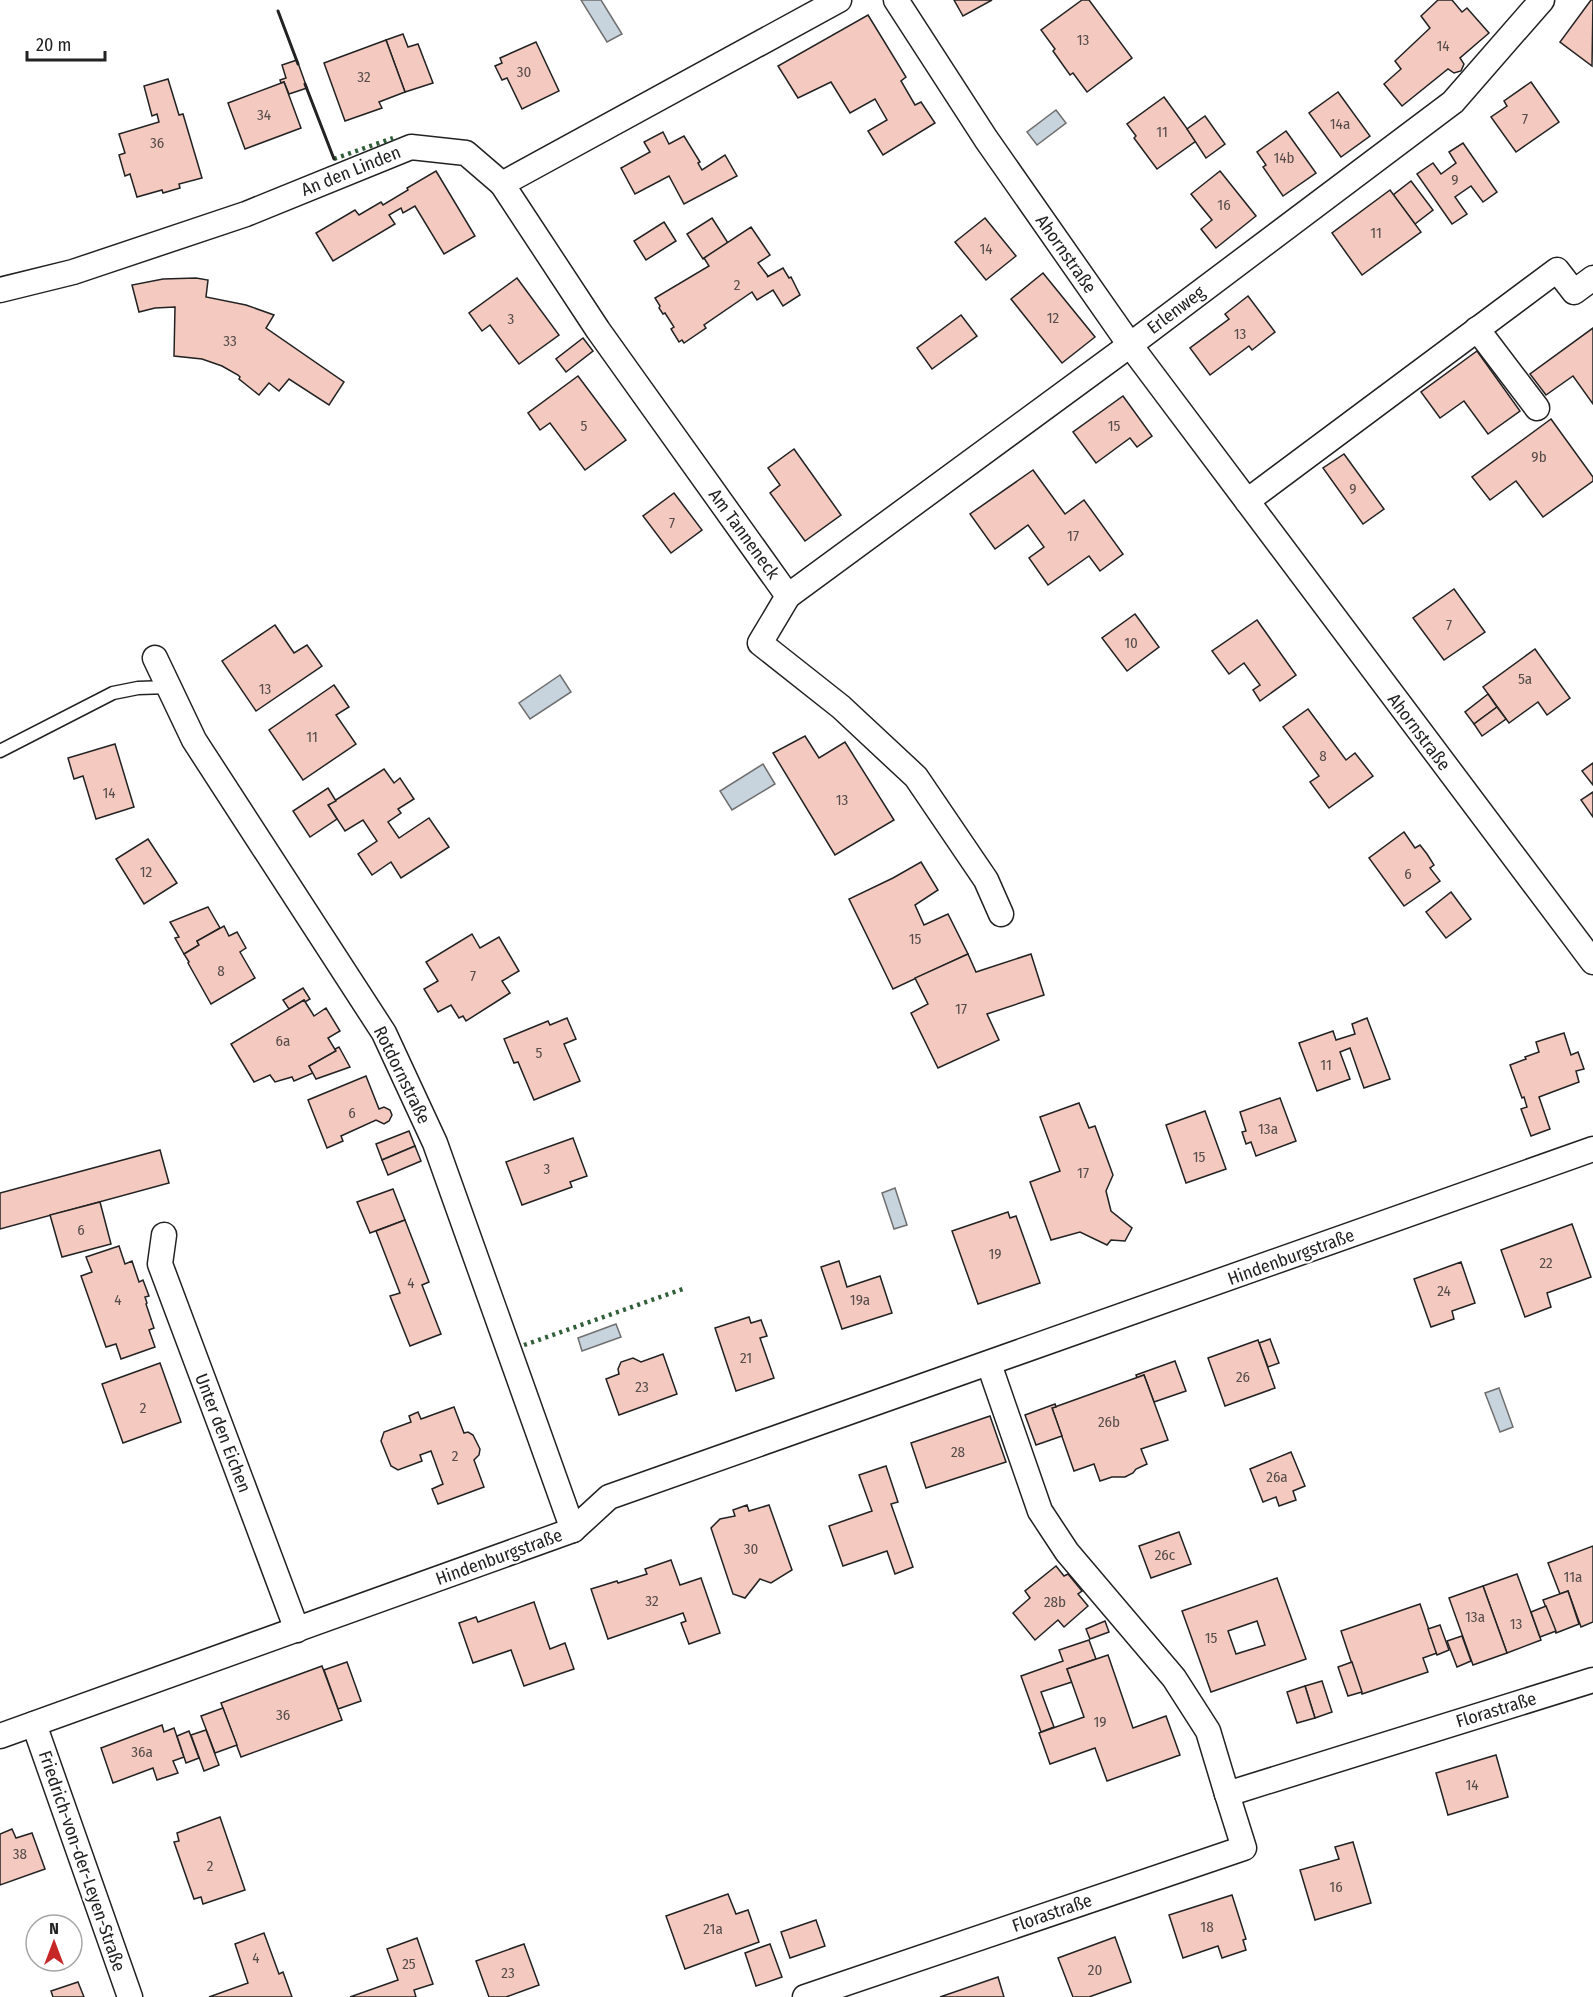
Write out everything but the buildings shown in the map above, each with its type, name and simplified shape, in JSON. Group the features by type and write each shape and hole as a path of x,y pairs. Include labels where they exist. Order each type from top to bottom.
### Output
{"street":[{"path":"502,184 839,0"},
{"name":"Ahornstraße","path":"896,0 986,139 1130,345 1593,962"},
{"name":"Erlenweg","path":"788,596 1130,345 1453,102 1542,0"},
{"name":"An den Linden","path":"0,290 73,272 246,214 411,147 466,153 502,184"},
{"name":"Am Tanneneck","path":"502,184 598,330 788,596 760,643 841,707 916,777 986,880 1001,914"},
{"path":"1247,501 1557,270 1574,292 1593,278"},
{"path":"1477,329 1537,408"},
{"name":"Rotdornstraße","path":"155,658 194,740 384,1033 435,1143 573,1530"},
{"name":"Hindenburgstraße","path":"0,1737 573,1530 609,1497 1593,1149"},
{"name":"Unter den Eichen","path":"164,1235 160,1264 297,1629"},
{"name":"Florastraße","path":"805,1997 1244,1848 1208,1731 1173,1678 1066,1552 1040,1511 989,1364"},
{"name":"Florastraße","path":"1227,1794 1593,1680"},
{"name":"Friedrich-von-der-Leyen-Straße","path":"34,1724 130,1997"}],"lane":[{"path":"0,751 113,693 138,688 169,687"}],"shaded area":[{"path":"581,0 601,0 622,34 607,42"},
{"path":"1056,110 1066,123 1037,145 1027,132"},
{"path":"560,675 571,692 530,719 519,703"},
{"path":"763,764 775,784 732,810 720,791"},
{"path":"895,1188 907,1225 894,1229 882,1193"},
{"path":"616,1324 621,1337 582,1351 578,1338"},
{"path":"1499,1388 1513,1427 1500,1432 1485,1393"}],"hedge":[{"path":"334,159 393,138"},
{"path":"524,1345 683,1289"}],"wall":[{"path":"278,11 298,64"},
{"path":"305,84 334,159"}]}
